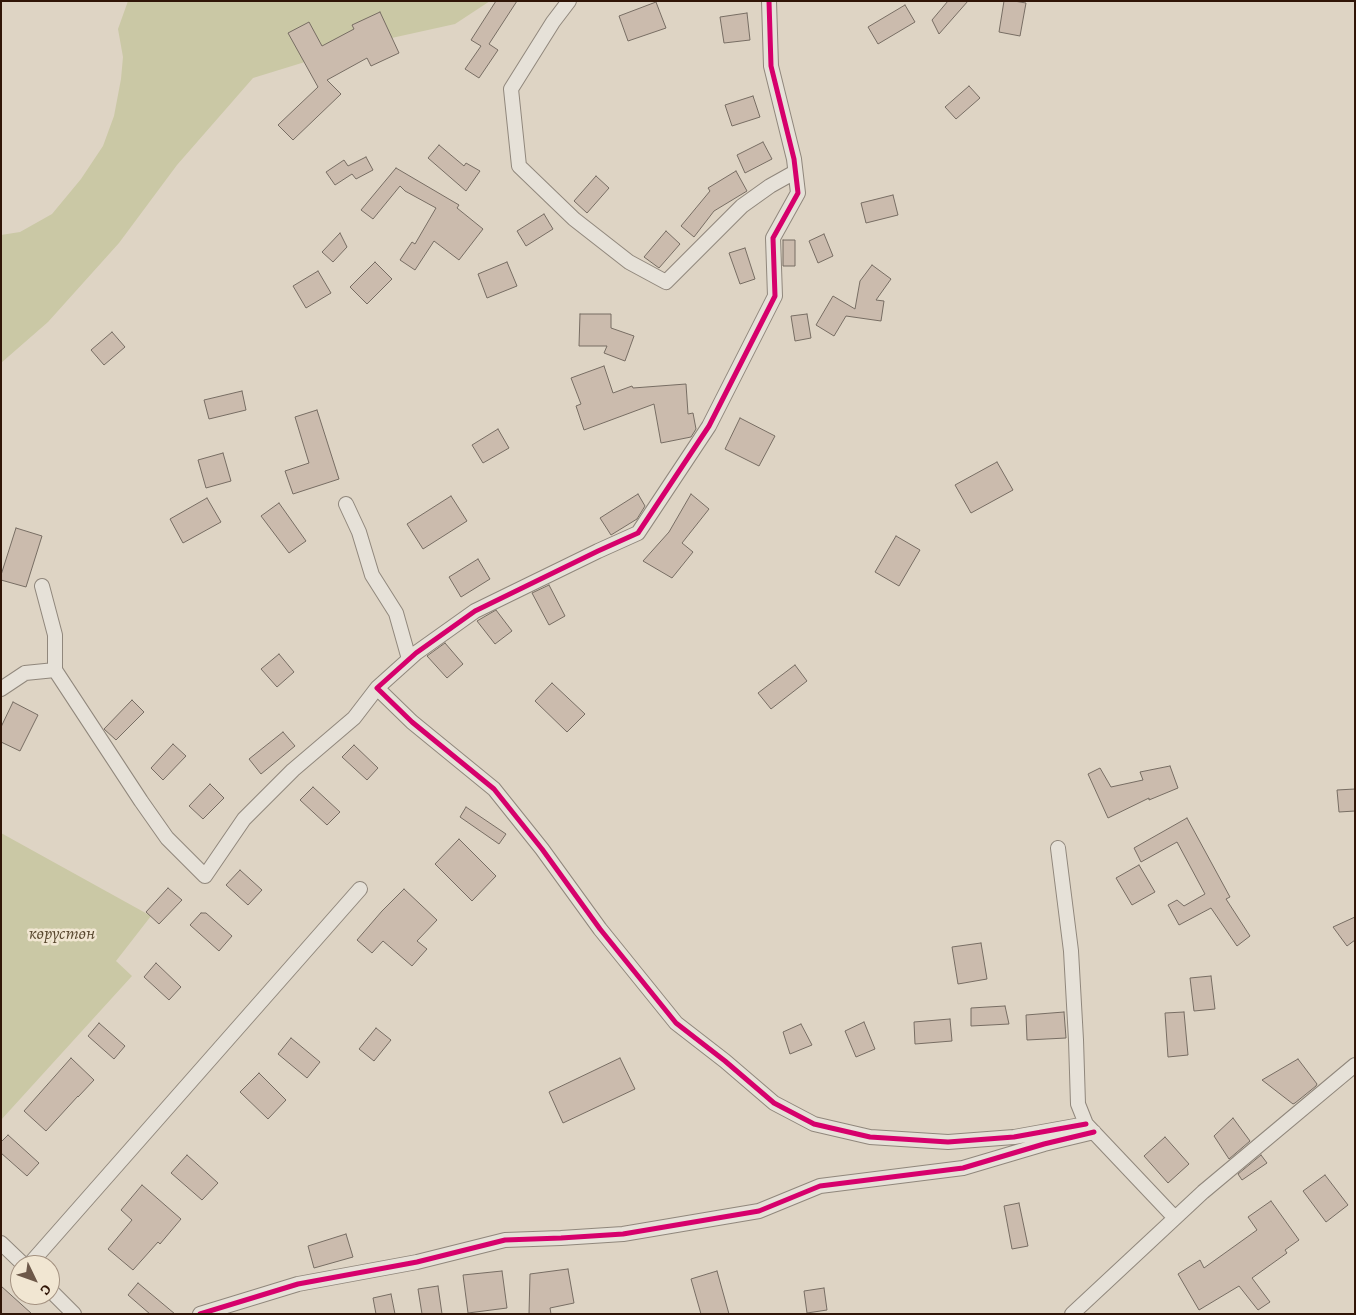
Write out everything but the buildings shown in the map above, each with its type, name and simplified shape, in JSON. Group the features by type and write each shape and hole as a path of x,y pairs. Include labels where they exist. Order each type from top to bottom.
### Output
{"street":[{"path":"569,1 553,22 512,89 519,166 574,219 629,262 666,282 742,206 770,186 796,172"},
{"path":"42,586 55,635 55,670 167,838 205,876 244,819 293,770 354,718 378,688 416,653 475,611 638,533 709,426 775,296 773,238 798,193 794,159 771,66 769,1"},
{"path":"346,504 359,532 372,575 396,613 409,659"},
{"path":"1,689 25,673 55,670"},
{"path":"378,688 412,722 494,789 542,849 600,929 676,1023 725,1061 774,1103 814,1124 870,1138 948,1142 1090,1128"},
{"path":"1058,848 1071,951 1078,1104 1090,1128 1176,1218"},
{"path":"38,1255 360,889"},
{"path":"1072,1314 1203,1192 1355,1064"},
{"path":"200,1314 298,1284 417,1262 506,1240 623,1234 759,1211 820,1186 963,1168 1090,1128"},
{"path":"1,1243 14,1255"},
{"path":"60,1300 74,1314"}],"green space":[{"path":"128,1 490,1 455,24 360,45 253,78 177,165 119,243 48,322 1,363 1,235 20,232 52,214 81,179 103,146 114,116 121,79 123,57 118,29"},
{"name":"көрүстөн","path":"1,833 151,916 116,961 132,976 1,1120"}],"cycle path":[{"path":"769,1 771,66 794,159 798,193 773,238 775,296 709,426 638,533 475,611 416,653 377,688 412,722 494,789 542,849 600,929 676,1023 725,1061 774,1103 814,1124 870,1137 948,1142 1014,1137 1086,1124"},
{"path":"200,1314 298,1284 417,1262 505,1240 623,1234 759,1211 820,1186 963,1168 1044,1144 1094,1132"}]}
